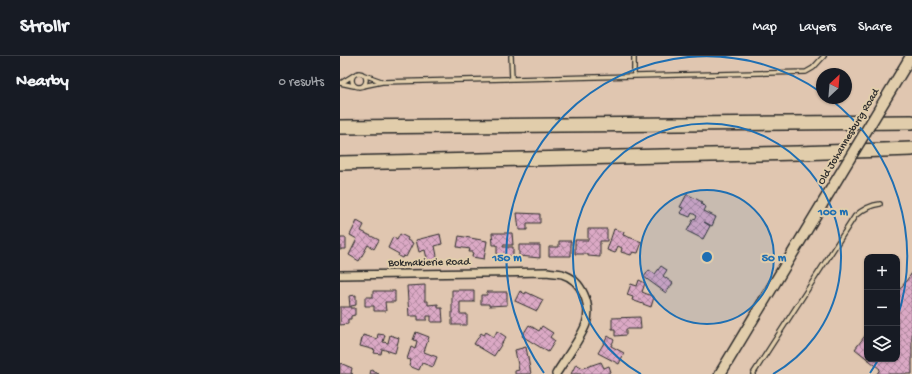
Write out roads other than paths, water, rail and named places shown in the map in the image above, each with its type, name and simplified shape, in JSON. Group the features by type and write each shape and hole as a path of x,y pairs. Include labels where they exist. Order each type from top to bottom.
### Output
{"highway":[{"path":"802,124 912,115"},
{"path":"340,127 912,122"},
{"path":"340,162 798,153 912,149"},
{"path":"798,153 912,155"}],"main road":[{"name":"Old Johannesburg Road","path":"720,374 911,56"}],"street":[{"name":"Bokmakierie Road","path":"340,275 547,272 563,274 576,282 584,292 588,309 586,325 556,374"}],"lane":[{"path":"511,56 512,79"},
{"path":"634,56 634,76"},
{"path":"341,83 360,87 382,82 806,72 813,68 824,56"},
{"path":"341,83 358,74 363,74 382,82"},
{"path":"363,74 366,82 364,86"},
{"path":"354,75 352,79 356,86"},
{"path":"753,374 855,216 862,210 880,204"}]}
